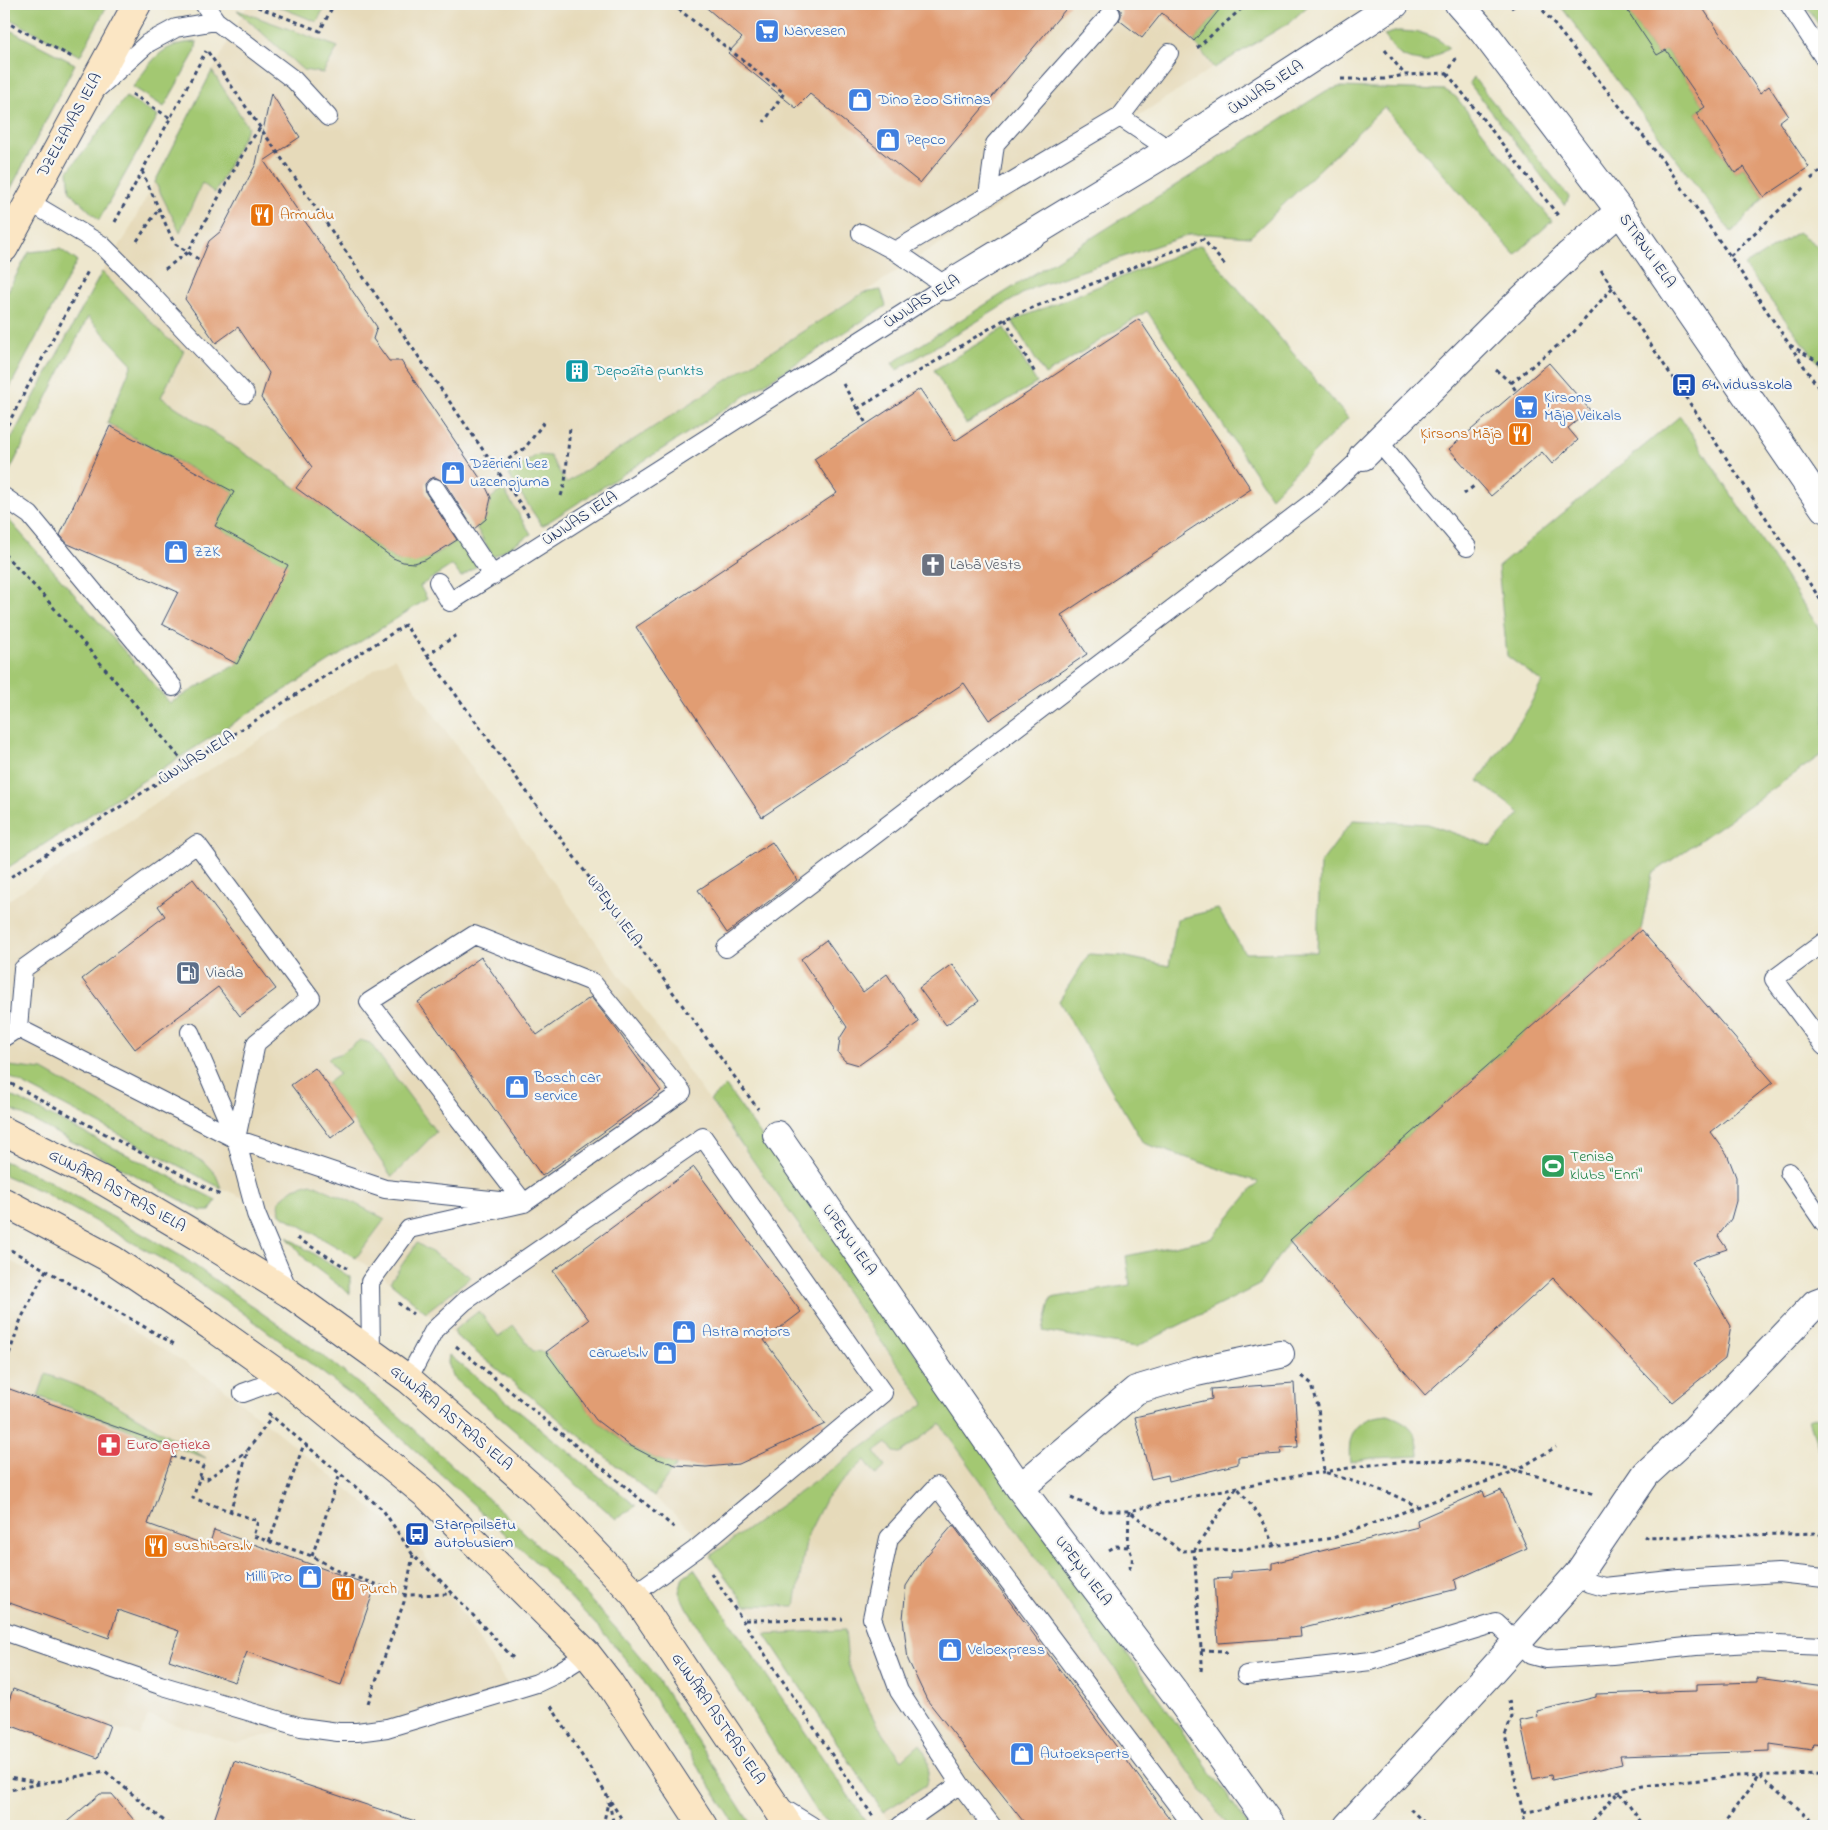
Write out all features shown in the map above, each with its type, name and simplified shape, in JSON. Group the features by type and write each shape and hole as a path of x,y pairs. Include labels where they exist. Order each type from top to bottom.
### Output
{"main road":[{"name":"DZELZAVAS IELA","path":"4,248 137,4"},
{"name":"GUNĀRA ASTRAS IELA","path":"4,1131 104,1181 289,1293 408,1379 537,1492 634,1594 789,1826"},
{"path":"4,1202 113,1260 211,1326 284,1378 428,1497 587,1654 608,1682 703,1826"}],"street":[{"name":"ŪNIJAS IELA","path":"946,286 1170,150 1394,4"},
{"name":"STIRNU IELA","path":"1459,4 1483,32 1620,211 1824,508"},
{"path":"1370,449 1498,322 1620,211"},
{"name":"UPEŅU IELA","path":"777,1135 1020,1488 1176,1694 1271,1826"},
{"path":"1348,1826 1488,1675 1578,1574 1646,1474 1696,1428 1816,1304 1824,1300"},
{"path":"1020,1488 1136,1390 1196,1372 1280,1354"}],"lane":[{"path":"204,4 216,21 294,80 328,118"},
{"path":"1789,4 1824,58"},
{"path":"988,196 995,144 1111,14"},
{"path":"82,102 148,43 176,28 216,21"},
{"path":"895,251 1120,117 1169,53"},
{"path":"1120,117 1170,150"},
{"path":"28,201 102,245 144,286 245,394"},
{"path":"861,234 895,251 946,286"},
{"name":"ŪNIJAS IELA","path":"438,582 450,602 946,286"},
{"path":"726,948 1318,498 1370,449 1467,547"},
{"path":"435,488 493,576"},
{"path":"4,497 30,515 173,687"},
{"path":"236,1139 256,1043 311,998 197,844 23,969 11,1033 236,1139 385,1189 524,1203"},
{"path":"371,1351 370,1282 409,1229 524,1203 682,1092 592,982 474,935 369,1002 524,1203"},
{"path":"1824,942 1774,979 1824,1046"},
{"path":"190,1032 236,1139 256,1214 289,1293"},
{"path":"408,1379 434,1330 465,1301 703,1137 883,1393 695,1550 634,1594"},
{"path":"1789,1172 1824,1223"},
{"path":"243,1393 284,1378"},
{"path":"992,1826 960,1784 899,1692 872,1618 889,1538 937,1486 1193,1826"},
{"path":"1578,1574 1590,1584 1604,1587 1680,1578 1778,1573 1824,1578"},
{"path":"1246,1675 1371,1661 1496,1623 1530,1655 1546,1659 1753,1643 1824,1646"},
{"path":"4,1631 160,1685 301,1727 338,1732 358,1732 387,1728 537,1683 554,1676 587,1654"},
{"path":"900,1826 960,1784"},
{"path":"774,1802 812,1826"}],"path":[{"path":"250,4 320,31 334,4"},
{"path":"672,4 784,94 764,122"},
{"path":"1169,53 1190,60 1198,46 1249,4"},
{"path":"1511,8 1516,4"},
{"path":"1538,4 1664,162 1824,396"},
{"path":"4,21 78,60"},
{"path":"1383,47 1405,75"},
{"path":"4,432 207,50 545,542"},
{"path":"1447,73 1457,58"},
{"path":"1333,79 1384,79 1405,75 1447,73"},
{"path":"1447,73 1562,220 1583,243 1824,605"},
{"path":"130,93 170,118"},
{"path":"144,286 188,252 249,142 260,128"},
{"path":"1811,179 1824,168"},
{"path":"142,171 174,243 201,261"},
{"path":"1730,256 1804,187"},
{"path":"122,264 158,210"},
{"path":"858,409 1005,319 1203,239 1225,265"},
{"path":"1511,383 1572,334 1613,287"},
{"path":"1005,319 1035,373"},
{"path":"1789,344 1824,365"},
{"path":"1498,371 1511,383 1516,391"},
{"path":"843,384 866,425"},
{"path":"495,468 525,448 545,422"},
{"path":"545,542 556,517 565,483 570,427"},
{"path":"1464,494 1474,486"},
{"path":"4,554 43,595 186,766"},
{"name":"ŪNIJAS IELA","path":"4,881 405,625 427,655"},
{"path":"427,655 458,634"},
{"name":"UPEŅU IELA","path":"427,655 777,1135"},
{"path":"4,1246 177,1346"},
{"path":"4,1369 21,1319 46,1270"},
{"path":"1280,1354 1296,1374 1304,1377 1312,1384 1318,1406 1324,1472"},
{"path":"243,1393 383,1510 413,1556 453,1594 537,1683 626,1826"},
{"path":"199,1477 206,1479 248,1450 272,1417"},
{"path":"269,1542 304,1444"},
{"path":"1129,1511 1181,1551 1249,1549 1333,1538 1515,1471 1556,1447"},
{"path":"230,1512 248,1450"},
{"path":"172,1456 203,1466 192,1498 258,1521 253,1536 312,1556 338,1571 406,1595 453,1594"},
{"path":"1068,1497 1102,1512 1129,1511 1237,1487 1389,1461 1448,1461 1477,1463 1515,1471 1599,1495 1631,1529 1647,1538 1818,1533 1824,1537"},
{"path":"1324,1472 1418,1506"},
{"path":"312,1556 340,1474"},
{"path":"1237,1487 1262,1519 1275,1546"},
{"path":"1201,1671 1202,1662 1194,1551 1237,1487"},
{"path":"1125,1572 1131,1567 1133,1559 1128,1547 1129,1511"},
{"path":"1109,1550 1116,1546 1128,1547"},
{"path":"358,1732 404,1602 413,1556"},
{"path":"744,1620 872,1618"},
{"path":"1488,1675 1508,1697 1512,1717 1505,1736 1526,1826"},
{"path":"4,1791 105,1771 170,1826"},
{"path":"1524,1813 1643,1786 1737,1776 1824,1774"},
{"path":"4,1776 43,1784"},
{"path":"1722,1826 1759,1776"},
{"path":"1759,1776 1819,1826"},
{"path":"1587,1826 1619,1792"},
{"path":"1619,1792 1644,1826"},
{"path":"602,1826 608,1799"},
{"path":"608,1799 614,1826"},
{"path":"1418,1826 1422,1822"}],"shaded area":[{"path":"248,4 1312,4 863,293 540,514 519,514 408,586 161,397 184,351 167,338 102,272 126,236"},
{"path":"394,658 1228,1826 892,1826 746,1605 693,1531 671,1511 390,1282 356,1258 280,1214 221,1188 4,1074 4,903 181,787"},
{"path":"4,1258 73,1292 217,1383 420,1548 511,1690 387,1728 301,1727 236,1743 148,1716 140,1736 110,1726 98,1758 4,1723"}],"green space":[{"path":"4,4 108,4 80,56 4,16"},
{"path":"272,4 326,4 317,22"},
{"path":"1224,4 1310,4 1290,22 1214,68 1194,41"},
{"path":"1559,4 1623,4 1657,55 1666,50 1705,107 1696,113 1735,173 1744,167 1764,197 1732,233"},
{"path":"1805,4 1824,4 1824,33"},
{"path":"237,10 338,47 323,73 303,70"},
{"path":"4,27 75,64 4,202"},
{"path":"1398,31 1431,36 1449,48 1426,62 1405,58 1393,48 1384,35"},
{"path":"197,42 195,52 164,107 133,87 152,61 166,50 184,43"},
{"path":"212,71 248,127 215,193 202,183 180,232 155,182"},
{"path":"1473,77 1569,197 1565,206 1469,83"},
{"path":"1339,87 1445,90 1456,97 1552,221 1515,255 1384,107 1250,237 1209,234 1188,235 1032,288 897,370 892,363 1326,91"},
{"path":"126,97 158,116 99,220 70,192 68,171"},
{"path":"1798,232 1824,251 1821,261 1824,264 1824,370 1744,266"},
{"path":"1201,245 1348,418 1271,497 1147,311 1045,375 1012,321"},
{"path":"60,249 77,261 4,398 4,298 29,252"},
{"path":"102,272 167,338 184,351 161,397 296,488 393,558 412,562 420,561 436,554 460,538 477,566 461,577 452,565 420,586 427,599 4,870 4,516 170,703 237,664 287,565 215,526 234,492 107,423 132,364 88,317 9,472 4,469 4,452"},
{"path":"881,290 886,306 542,526 508,474 537,455 550,456 566,483 863,293"},
{"path":"1004,328 1037,383 966,424 934,370"},
{"path":"1680,416 1824,636 1824,753 1652,874 1641,930 1290,1240 1259,1285 1136,1347 1043,1331 1051,1298 1130,1285 1126,1256 1212,1238 1258,1182 1143,1143 1059,1001 1089,954 1122,956 1169,966 1177,919 1218,909 1245,953 1317,952 1320,864 1353,820 1428,824 1491,846 1520,813 1478,781 1524,716 1542,682 1507,656 1498,567"},
{"path":"503,489 531,534 493,557 476,527 486,518 491,498"},
{"path":"360,1040 370,1043 436,1132 392,1177 327,1083 339,1074 328,1058 342,1053"},
{"path":"4,1067 43,1070 205,1163 216,1175 221,1188 4,1074"},
{"path":"726,1086 1249,1826 1228,1826 940,1424 900,1453 894,1452 887,1443 875,1452 885,1467 876,1475 865,1460 826,1498 807,1536 795,1606 746,1605 710,1556 925,1403 710,1100"},
{"path":"4,1092 216,1200 210,1211 201,1211 4,1105"},
{"path":"4,1161 47,1180 181,1256 330,1361 399,1416 556,1562 621,1634 653,1672 752,1826 736,1826 642,1679 602,1631 546,1572 360,1401 235,1307 174,1266 41,1191 4,1175"},
{"path":"311,1183 385,1219 356,1258 280,1214 279,1201 294,1188"},
{"path":"287,1237 350,1277 350,1294 308,1262"},
{"path":"417,1243 471,1277 426,1312 390,1282"},
{"path":"479,1311 499,1337 513,1325 533,1351 546,1352 596,1420 629,1446 652,1457 676,1465 654,1496 456,1336 454,1330"},
{"path":"449,1355 636,1506 616,1519 453,1377 448,1362"},
{"path":"46,1374 96,1393 206,1458 38,1396"},
{"path":"1388,1415 1402,1421 1412,1430 1417,1441 1419,1456 1373,1458 1350,1462 1350,1442 1357,1428 1369,1419"},
{"path":"1824,1415 1824,1464 1809,1420"},
{"path":"694,1569 867,1823 862,1826 833,1826 817,1813 686,1607 679,1592 683,1577"},
{"path":"845,1630 848,1664 876,1723 902,1760 920,1744 926,1754 928,1773 926,1785 883,1812 765,1634"}],"building":[{"path":"702,4 1070,4 920,183 810,94 796,108 728,53 742,38"},
{"path":"1114,4 1224,4 1194,41 1162,13 1142,38 1119,20 1121,10"},
{"path":"1623,4 1700,4 1760,93 1769,86 1788,115 1779,122 1809,167 1764,197 1744,167 1735,173 1696,113 1705,107 1666,50 1657,55"},
{"path":"271,93 300,137 264,161 377,327 373,339 389,361 401,361 486,487 491,498 486,519 474,529 444,482 435,477 429,479 425,484 426,493 457,540 425,560 414,563 403,562 393,558 296,488 312,467 261,398 269,373 238,327 216,343 185,299 209,241 221,231 256,164"},
{"name":"Labā Vēsts","path":"1139,319 1251,489 1061,615 1087,654 989,720 964,683 762,817 636,627 837,493 814,459 920,389 955,441"},
{"name":"Ķirsons Māja","path":"1549,363 1590,410 1568,428 1578,440 1552,464 1542,452 1491,496 1449,449"},
{"name":"ZZK","path":"110,426 234,492 215,526 288,565 237,664 162,624 178,592 68,544 60,535"},
{"path":"772,842 797,880 727,933 698,890"},
{"path":"193,879 276,989 240,1016 218,987 135,1049 82,979 165,916 158,906"},
{"name":"Tenisa klubs \"Enri\"","path":"1641,930 1773,1082 1711,1132 1727,1154 1736,1177 1736,1201 1731,1219 1718,1236 1727,1249 1692,1261 1731,1326 1725,1359 1672,1402 1553,1278 1425,1395 1290,1240"},
{"path":"826,940 863,992 887,974 919,1022 859,1065 845,1061 838,1053 840,1038 847,1027 801,959"},
{"path":"481,957 537,1035 591,997 661,1091 542,1176 418,1002"},
{"path":"952,964 979,1001 946,1025 919,988"},
{"path":"315,1068 354,1120 331,1138 291,1085"},
{"path":"694,1167 801,1312 764,1340 825,1424 739,1464 706,1467 676,1465 652,1457 629,1445 596,1420 546,1352 589,1320 553,1271"},
{"path":"1294,1383 1298,1447 1280,1448 1281,1454 1238,1457 1238,1464 1169,1481 1168,1475 1151,1479 1135,1417 1212,1399 1211,1389"},
{"path":"4,1387 175,1448 148,1524 209,1546 214,1530 375,1587 341,1685 247,1652 235,1682 169,1660 179,1631 118,1610 109,1638 4,1601"},
{"path":"1501,1490 1527,1548 1455,1580 1457,1589 1300,1628 1301,1637 1218,1643 1214,1579 1231,1578 1231,1572 1273,1569 1273,1563 1418,1527 1417,1520 1483,1491 1485,1497"},
{"path":"953,1525 1175,1826 1027,1826 927,1700 908,1660 903,1619 906,1586 922,1561"},
{"path":"1757,1678 1824,1687 1824,1745 1813,1744 1812,1750 1770,1744 1770,1751 1620,1756 1622,1764 1552,1780 1551,1775 1533,1779 1520,1721 1538,1717 1537,1711 1596,1697 1596,1694 1696,1691 1696,1684 1757,1682"},
{"path":"13,1689 110,1725 98,1758 4,1723 4,1715"},
{"path":"234,1761 415,1821 414,1826 212,1826"},
{"path":"100,1794 112,1794 139,1826 62,1826"}],"place":[{"name":"Narvesen","path":"767,31"},
{"name":"Dino Zoo Stirnas","path":"860,100"},
{"name":"Pepco","path":"888,140"},
{"name":"Armudu","path":"262,215"},
{"name":"Depozīta punkts","path":"577,371"},
{"name":"64. vidusskola","path":"1684,385"},
{"name":"Ķirsons Māja Veikals","path":"1526,407"},
{"name":"Ķirsons Māja","path":"1520,434"},
{"name":"Dzērieni bez uzcenojuma","path":"453,473"},
{"name":"ZZK","path":"176,552"},
{"name":"Labā Vēsts","path":"933,565"},
{"name":"Viada","path":"188,973"},
{"name":"Bosch car service","path":"517,1087"},
{"name":"Tenisa klubs \"Enri\"","path":"1553,1166"},
{"name":"Astra motors","path":"684,1332"},
{"name":"carweb.lv","path":"665,1353"},
{"name":"Euro aptieka","path":"109,1445"},
{"name":"Starppilsētu autobusiem","path":"417,1534"},
{"name":"sushibars.lv","path":"156,1546"},
{"name":"Milli Pro","path":"310,1577"},
{"name":"Purch","path":"343,1589"},
{"name":"Veloexpress","path":"950,1650"},
{"name":"Autoeksperts","path":"1022,1754"}]}
